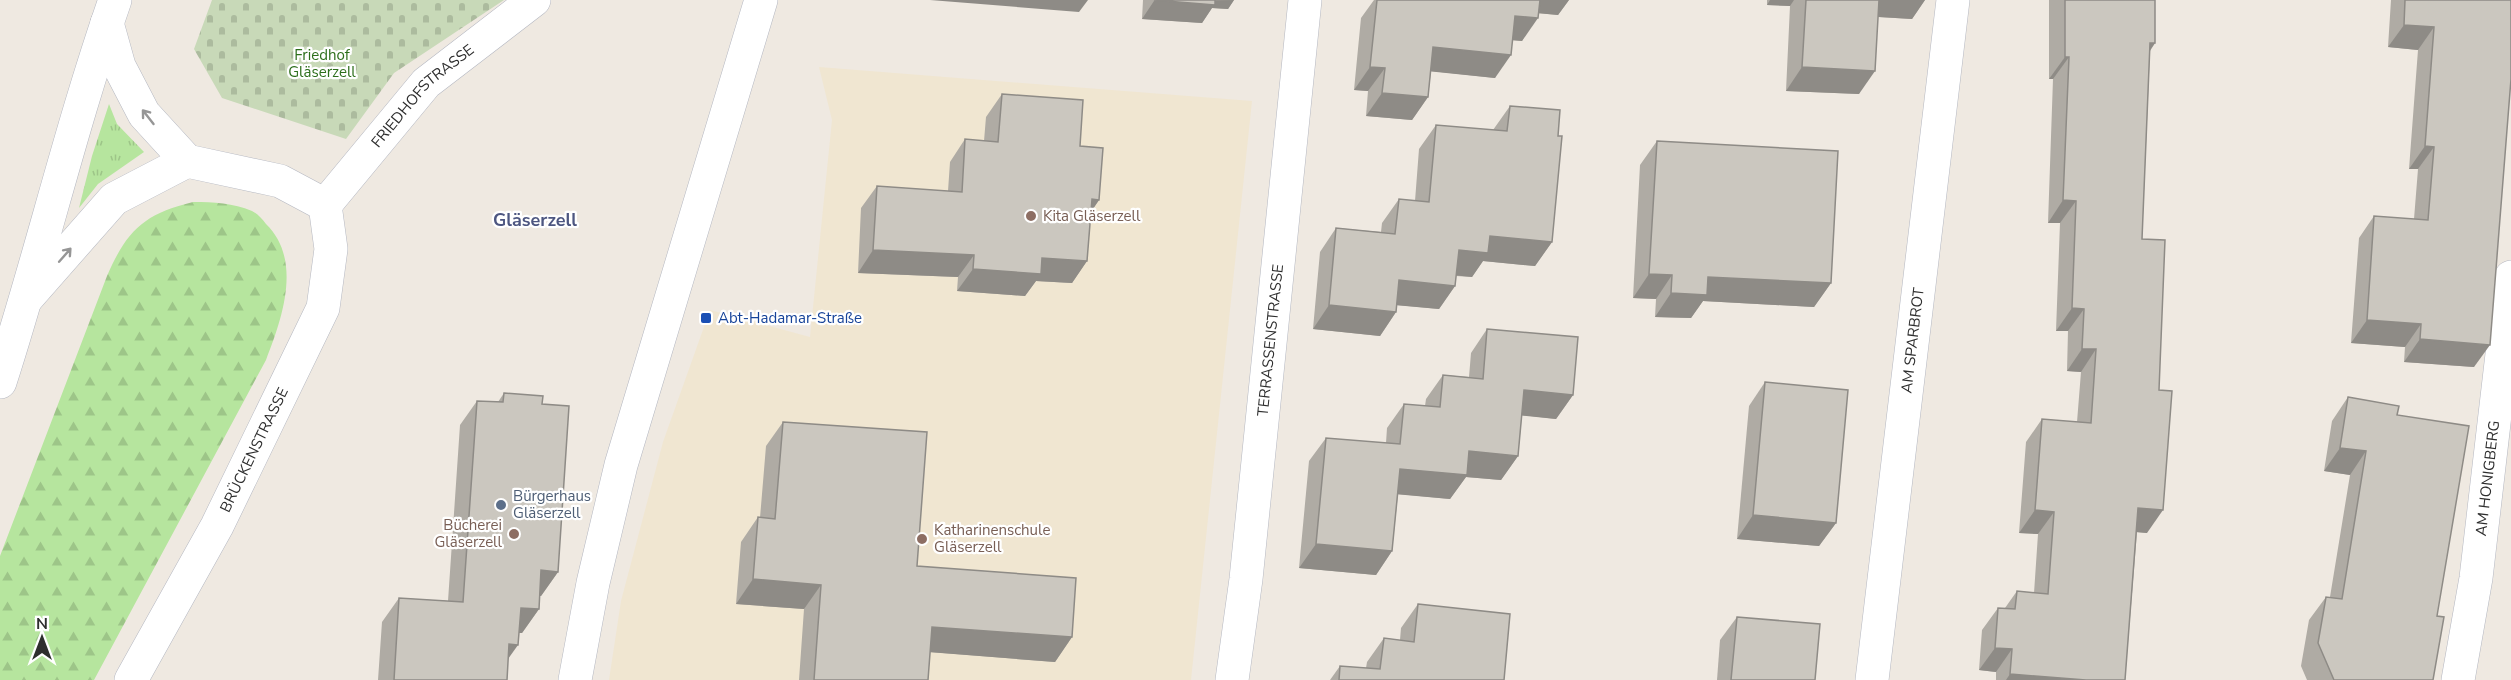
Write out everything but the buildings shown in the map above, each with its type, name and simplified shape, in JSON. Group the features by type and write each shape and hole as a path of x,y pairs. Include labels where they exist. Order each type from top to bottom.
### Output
{"street":[{"name":"FRIEDHOFSTRASSE","path":"325,205 426,83 534,0"},
{"path":"575,680 592,583 621,465 761,0"},
{"name":"TERRASSENSTRASSE","path":"1232,680 1246,579 1305,0"},
{"name":"AM SPARBROT","path":"1872,680 1953,0"},
{"path":"111,11 119,66 144,114 187,161 280,181 325,205"},
{"path":"0,382 26,299 64,159 111,11"},
{"path":"26,299 114,199 187,161"},
{"name":"BRÜCKENSTRASSE","path":"131,680 217,526 300,360 323,308 331,249 325,205"},
{"name":"AM HONIGBERG","path":"2458,680 2476,578 2511,277"}],"shaded area":[{"path":"819,67 1252,101 1191,680 609,680 621,601 663,442 710,310 810,337 832,120"}],"green space":[{"name":"Friedhof Gläserzell","path":"212,0 504,0 394,73 346,139 222,98 194,49"},
{"path":"109,104 117,124 144,152 98,184 79,208 92,156"},
{"path":"193,202 238,206 252,211 261,218 277,238 284,255 286,290 278,327 266,360 94,680 0,680 0,556 107,276 122,247 139,226 162,212"}],"place":[{"name":"Kita Gläserzell","path":"1031,216"},
{"name":"Abt-Hadamar-Straße","path":"706,318"},
{"name":"Bürgerhaus Gläserzell","path":"501,505"},
{"name":"Bücherei Gläserzell","path":"514,534"},
{"name":"Katharinenschule Gläserzell","path":"922,539"}],"district":[{"name":"Gläserzell","path":"535,220"}]}
